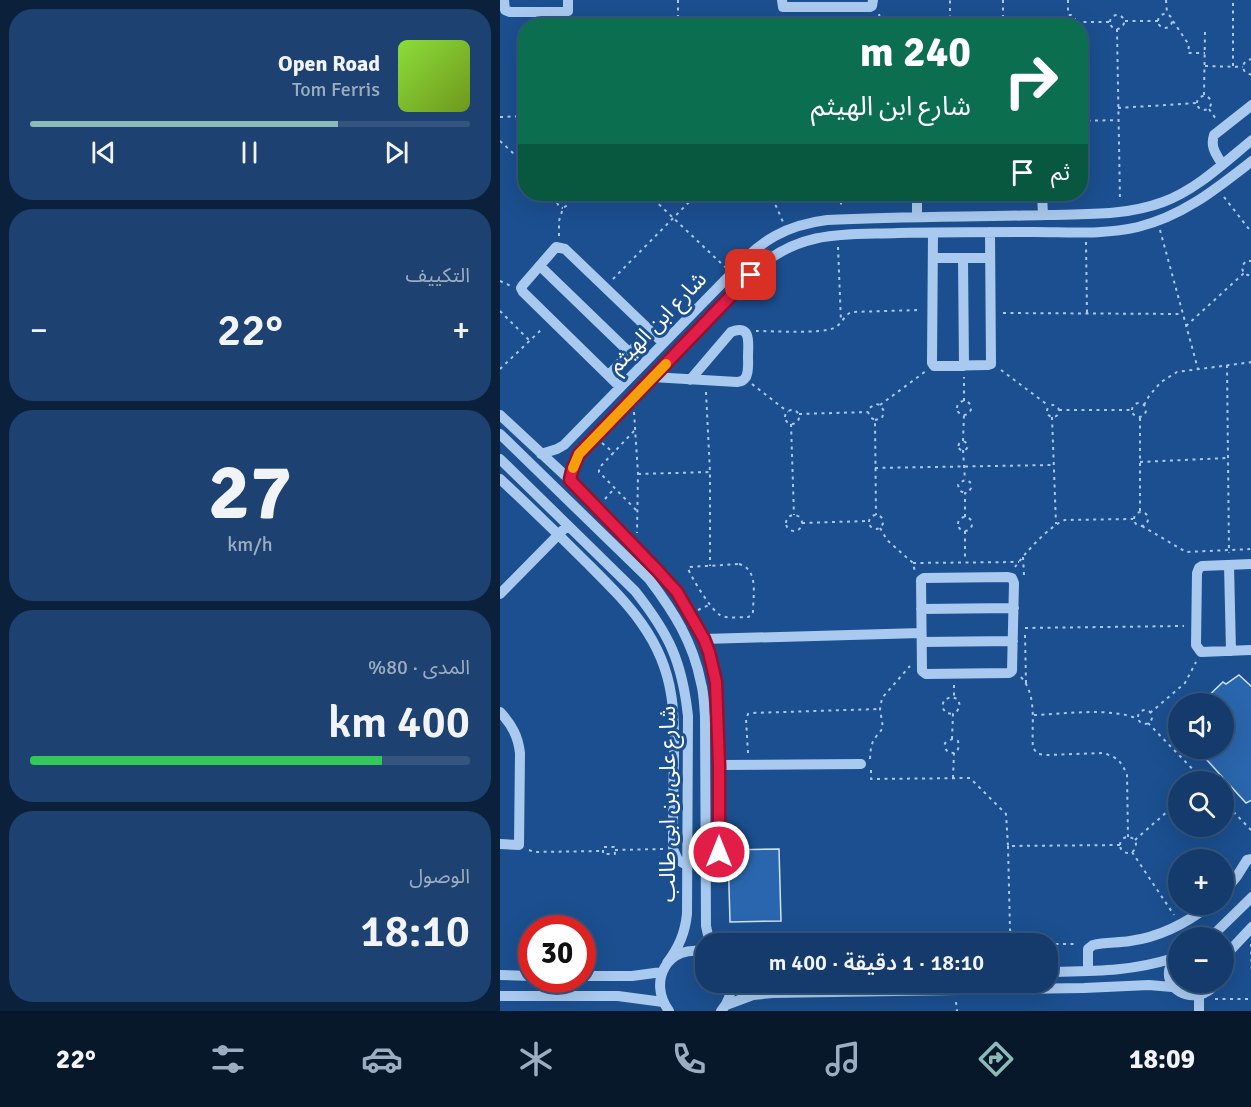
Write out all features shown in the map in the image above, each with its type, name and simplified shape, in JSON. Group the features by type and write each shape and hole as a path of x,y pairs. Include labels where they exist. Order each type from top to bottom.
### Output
{"street":[{"path":"504,0 505,10 510,12 565,12 568,11 568,0"},
{"path":"782,0 783,7 809,4 870,7 873,0"},
{"path":"1222,164 1212,147 1214,135 1252,105"},
{"name":"شارع ابن الهيثم","path":"541,454 564,445 743,259 770,238 786,230 813,222 841,219 1120,212 1149,207 1190,189 1252,140"},
{"name":"شارع ابن الهيثم","path":"570,480 579,454 760,266 769,258 791,246 802,241 838,235 1122,230 1158,221 1189,207 1252,161"},
{"path":"917,201 917,217"},
{"path":"1042,201 1043,215"},
{"path":"962,217 963,232"},
{"path":"933,233 932,363 934,366 964,366 991,364 990,232"},
{"path":"620,387 521,288 556,248 565,249 662,342"},
{"path":"933,258 990,258"},
{"path":"963,258 964,366"},
{"path":"540,266 630,353"},
{"path":"652,377 690,380 706,381 737,382 745,378 748,372 749,337 738,329 731,332 690,380"},
{"path":"609,375 650,331"},
{"path":"500,416 570,480 677,592 704,639 716,682 719,765 719,852 714,861 705,866"},
{"name":"شارع على بن ابى طالب","path":"500,434 649,579 669,604 695,657 702,685 705,716 708,933"},
{"name":"شارع على بن ابى طالب","path":"500,459 635,591 654,615 678,663 685,689 688,716 686,927 676,952 665,968"},
{"path":"500,479 624,600 655,645 671,692 674,716 673,849 678,860 688,866"},
{"path":"500,594 568,525"},
{"path":"1252,564 1199,568 1197,573 1196,645 1201,652 1252,650"},
{"path":"1229,565 1231,651"},
{"path":"924,578 1012,578 1014,583 1012,671 1009,673 926,674 922,671 921,580 924,578"},
{"path":"921,609 1014,608"},
{"path":"704,639 921,637 1013,640"},
{"path":"500,712 509,721 519,742 519,845 500,844"},
{"path":"719,765 861,764"},
{"path":"1234,880 1247,860 1252,859"},
{"path":"1221,927 1252,897"},
{"path":"1088,971 1088,949 1093,945 1133,941 1165,932 1197,915"},
{"path":"1234,946 1251,928"},
{"path":"666,1006 660,992 659,982 665,968 677,955 695,951"},
{"path":"1058,972 1111,971 1150,965 1168,959"},
{"path":"596,976 618,976 665,968"},
{"path":"500,975 518,976"},
{"path":"724,1008 753,995 773,993 1149,985 1168,987"},
{"path":"724,1008 731,993"},
{"path":"1177,993 1191,999 1209,993"},
{"path":"500,996 618,996 666,1006"},
{"path":"1199,998 1199,1011"}],"path":[{"path":"678,0 678,18"},
{"path":"950,0 950,18"},
{"path":"1003,0 1003,18"},
{"path":"1068,0 1068,15"},
{"path":"1166,0 1167,13 1189,45 1188,53 1205,53"},
{"path":"1233,0 1233,66"},
{"path":"1158,21 1162,14 1167,13"},
{"path":"1119,14 1125,21 1124,26 1117,29 1113,28 1110,22 1113,16 1119,14"},
{"path":"1068,15 1074,18"},
{"path":"1064,18 1068,15"},
{"path":"1125,21 1158,21"},
{"path":"1158,21 1165,28 1169,27 1173,21"},
{"path":"1088,23 1110,22"},
{"path":"1117,29 1120,212"},
{"path":"1204,95 1205,31"},
{"path":"1252,59 1246,60 1243,67 1246,73 1252,75"},
{"path":"1205,66 1243,67"},
{"path":"1197,103 1201,109 1209,109 1212,100 1204,95"},
{"path":"1197,103 1204,95"},
{"path":"1118,108 1197,103"},
{"path":"500,117 518,116"},
{"path":"1088,121 1119,120"},
{"path":"501,143 518,158"},
{"path":"1217,188 1252,233"},
{"path":"556,201 563,208"},
{"path":"561,248 559,228 563,208 569,204 569,201"},
{"path":"656,201 732,273"},
{"path":"605,288 690,201"},
{"path":"771,201 776,206 786,230"},
{"path":"841,201 841,219"},
{"path":"1158,221 1198,369"},
{"path":"1086,232 1086,314"},
{"path":"838,235 841,322"},
{"path":"1244,273 1242,266 1246,261 1252,261"},
{"path":"1186,326 1244,273"},
{"path":"1244,273 1252,275"},
{"path":"744,332 833,329 851,312 933,309"},
{"path":"500,311 530,340"},
{"path":"991,313 1183,314"},
{"path":"500,369 551,320"},
{"path":"1144,405 1155,389 1177,372 1252,362"},
{"path":"991,364 1049,406 1054,405 1059,410"},
{"path":"1227,365 1229,549"},
{"path":"868,412 872,405 880,405 934,366"},
{"path":"964,366 964,401"},
{"path":"745,378 788,412 794,411 799,414 868,412"},
{"path":"706,381 710,472 710,566"},
{"path":"633,398 638,474 636,548"},
{"path":"964,401 958,404 957,409 964,415"},
{"path":"964,401 971,409 964,415"},
{"path":"1138,403 1147,408 1144,416 1139,418 1134,416 1132,410 1138,403"},
{"path":"875,420 884,415 880,405"},
{"path":"1049,406 1048,414 1052,417 1056,524"},
{"path":"1059,410 1132,410"},
{"path":"1052,417 1057,415 1059,410"},
{"path":"788,412 786,419 791,424 794,514"},
{"path":"868,412 875,420"},
{"path":"791,424 798,422 799,414"},
{"path":"963,450 958,446 963,441 964,415"},
{"path":"1139,418 1140,511"},
{"path":"875,420 876,515"},
{"path":"635,429 599,468 599,472 638,512"},
{"path":"963,441 968,444 968,447 963,450"},
{"path":"963,450 965,480"},
{"path":"1140,462 1228,458"},
{"path":"875,468 1054,465"},
{"path":"638,474 710,472"},
{"path":"965,480 959,483 958,488 965,493"},
{"path":"965,480 970,482 971,488 968,493 965,493"},
{"path":"596,507 614,489"},
{"path":"965,493 965,518"},
{"path":"1133,519 1134,515 1140,511 1145,512 1148,520 1142,526"},
{"path":"794,514 786,520 789,529 797,530 802,523"},
{"path":"794,514 800,517 802,523"},
{"path":"868,522 872,516 876,515"},
{"path":"868,522 872,529 880,528 883,520 876,515"},
{"path":"968,518 972,524 971,528 965,531 958,526 959,520 968,518"},
{"path":"1133,519 1136,525 1142,526 1186,552 1252,549"},
{"path":"1012,578 1013,570 1019,562 1056,524 1065,520 1133,519"},
{"path":"802,523 868,522"},
{"path":"880,528 887,540 913,563 1019,562"},
{"path":"965,531 965,562"},
{"path":"738,564 749,569 753,580 753,612 750,616 723,617 709,605 688,568 710,566 738,564"},
{"path":"1025,628 1197,626"},
{"path":"1150,713 1184,682 1201,652"},
{"path":"922,661 908,667 882,698 880,709 884,725 870,747 870,779 970,778 1006,814 1010,930 1012,933"},
{"path":"1012,671 1020,676 1029,687 1033,716 1033,748 1038,754 1103,753 1119,759 1127,775 1127,837"},
{"path":"952,739 953,714 960,706 958,699 951,697 944,700 942,707 946,713 953,714"},
{"path":"749,765 746,719 751,712 880,709"},
{"path":"1138,719 1142,711 1150,713"},
{"path":"1033,716 1108,712 1127,714 1138,719 1142,724 1148,723 1152,718 1150,713"},
{"path":"1148,723 1194,771"},
{"path":"952,739 959,744 959,749 950,753 946,751 945,743 952,739"},
{"path":"953,778 954,753"},
{"path":"1134,840 1168,811"},
{"path":"1234,812 1252,831"},
{"path":"1127,837 1132,837 1136,844 1132,852 1125,853 1120,845 1127,837"},
{"path":"519,845 534,852 603,851 604,847 614,847 615,850 673,849"},
{"path":"1008,846 1120,845"},
{"path":"1132,852 1180,925"},
{"path":"1251,928 1252,977"},
{"path":"1058,944 1093,945"},
{"path":"1199,998 1252,999"}],"building":[{"path":"1239,675 1252,687 1252,800 1246,803 1234,790 1234,771 1217,771 1206,759 1234,759 1234,693 1212,693 1223,682 1226,684"},
{"path":"779,849 781,921 730,922 728,850"}],"slow traffic":[{"path":"573,468 579,454 666,364"}],"route":[{"path":"719,852 716,682 704,639 677,592 570,480 579,454 751,275"}]}
